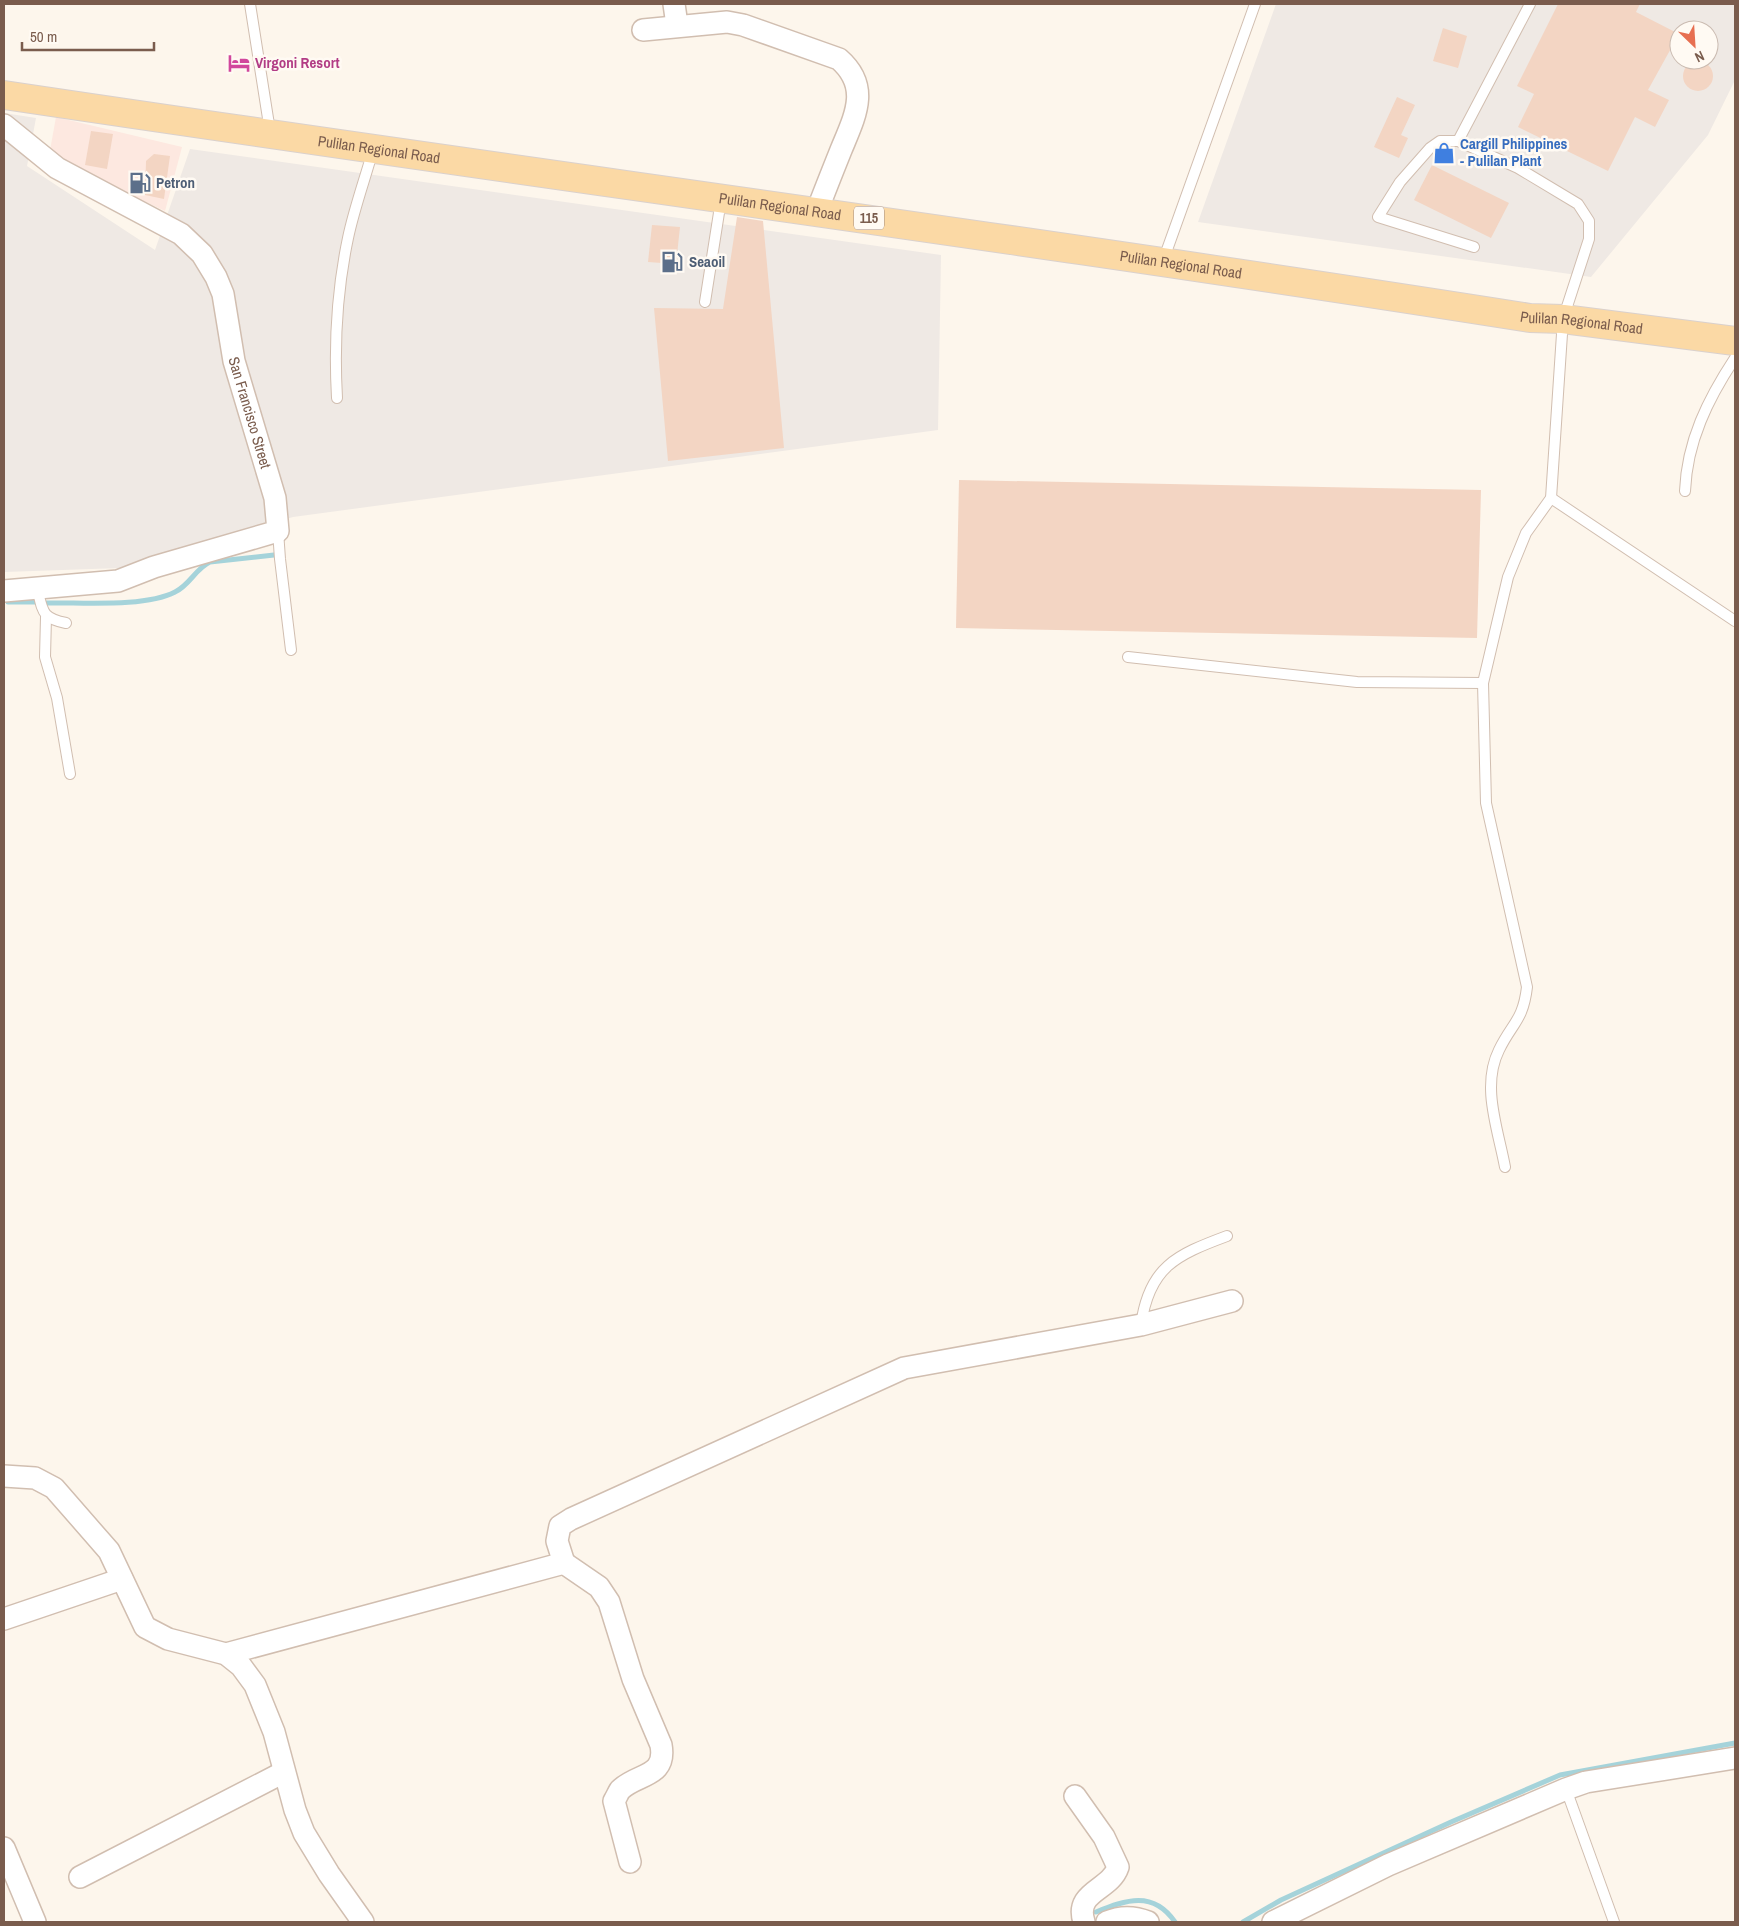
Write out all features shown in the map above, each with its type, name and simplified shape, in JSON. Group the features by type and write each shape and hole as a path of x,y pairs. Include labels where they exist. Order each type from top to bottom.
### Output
{"main road":[{"name":"Pulilan Regional Road","path":"4,94 722,199 1164,260 1530,318 1563,319 1735,341"}],"street":[{"path":"674,4 678,25"},
{"path":"643,30 678,25 727,22 743,25 839,59 851,70 856,81 858,98 855,118 817,211"},
{"name":"San Francisco Street","path":"4,125 57,168 181,234 202,254 216,277 223,294 234,361 275,498 278,531"},
{"path":"4,590 118,581 154,568 278,531"},
{"path":"630,1862 614,1801 620,1790 657,1769 663,1756 661,1745 633,1679 609,1602 599,1587 564,1563 557,1541 560,1526 571,1519 904,1368 1141,1325 1232,1301"},
{"path":"4,1476 35,1478 54,1488 109,1551 145,1627 168,1639 226,1654 241,1666 255,1685 274,1732 295,1810 304,1833 329,1874 364,1922"},
{"path":"226,1654 564,1563"},
{"path":"4,1619 122,1579"},
{"path":"1273,1922 1388,1865 1566,1789 1586,1782 1735,1758"},
{"path":"80,1877 284,1772"},
{"path":"1075,1796 1104,1838 1118,1868 1115,1876 1089,1896 1084,1903 1081,1914 1084,1922"},
{"path":"4,1848 35,1922"},
{"path":"1107,1922 1130,1917 1148,1922"}],"lane":[{"path":"250,4 270,134"},
{"path":"1164,260 1255,4"},
{"path":"1458,141 1530,4"},
{"path":"1474,247 1378,217 1400,182 1430,148 1440,141 1458,141 1518,168 1578,204 1589,221 1589,239 1563,319 1551,498 1526,533 1508,577 1482,683 1486,803 1527,987 1525,1007 1498,1050 1489,1080 1506,1167"},
{"path":"337,398 335,365 339,303 348,238 373,149"},
{"path":"705,302 722,199"},
{"path":"1685,491 1686,467 1696,430 1706,407 1735,358"},
{"path":"1551,498 1735,621"},
{"path":"278,531 291,650"},
{"path":"37,588 46,617 45,657 56,698 70,774"},
{"path":"46,617 66,623"},
{"path":"1128,657 1357,682 1482,683"},
{"path":"1141,1325 1144,1300 1155,1280 1173,1260 1227,1236"},
{"path":"1566,1789 1614,1922"}],"shaded area":[{"path":"1276,4 1735,4 1735,80 1708,135 1591,277 1198,222"},
{"path":"4,113 36,118 27,166 155,250 190,149 941,255 938,430 293,517 121,568 4,572"},
{"name":"Petron","path":"56,117 182,147 165,211 49,156"}],"building":[{"path":"1558,4 1640,4 1636,12 1669,29 1669,52 1648,90 1669,100 1655,127 1635,117 1608,171 1518,127 1534,94 1517,86"},
{"path":"1443,28 1467,36 1458,68 1433,61"},
{"path":"1684,70 1712,70 1712,82 1704,90 1692,90 1684,82"},
{"path":"1397,97 1415,105 1401,135 1408,138 1399,158 1374,147"},
{"path":"91,131 113,134 107,169 85,165"},
{"path":"154,154 170,156 164,199 145,195 146,161"},
{"path":"1432,165 1509,203 1491,238 1414,200"},
{"path":"737,217 763,221 784,448 668,461 654,308 723,309"},
{"path":"652,225 680,227 676,264 648,262"},
{"path":"959,480 1481,490 1477,638 956,628"}],"waterway":[{"path":"44,603 111,603 162,597 180,589 210,562 274,555"},
{"path":"8,602 35,602"},
{"path":"1243,1922 1281,1900 1451,1822 1560,1775 1735,1743"},
{"path":"1096,1912 1128,1901 1138,1900 1158,1905 1175,1922"}],"place":[{"name":"Virgoni Resort","path":"239,63"},
{"name":"Cargill Philippines - Pulilan Plant","path":"1444,153"},
{"name":"Petron","path":"140,183"},
{"name":"Seaoil","path":"672,262"}]}
